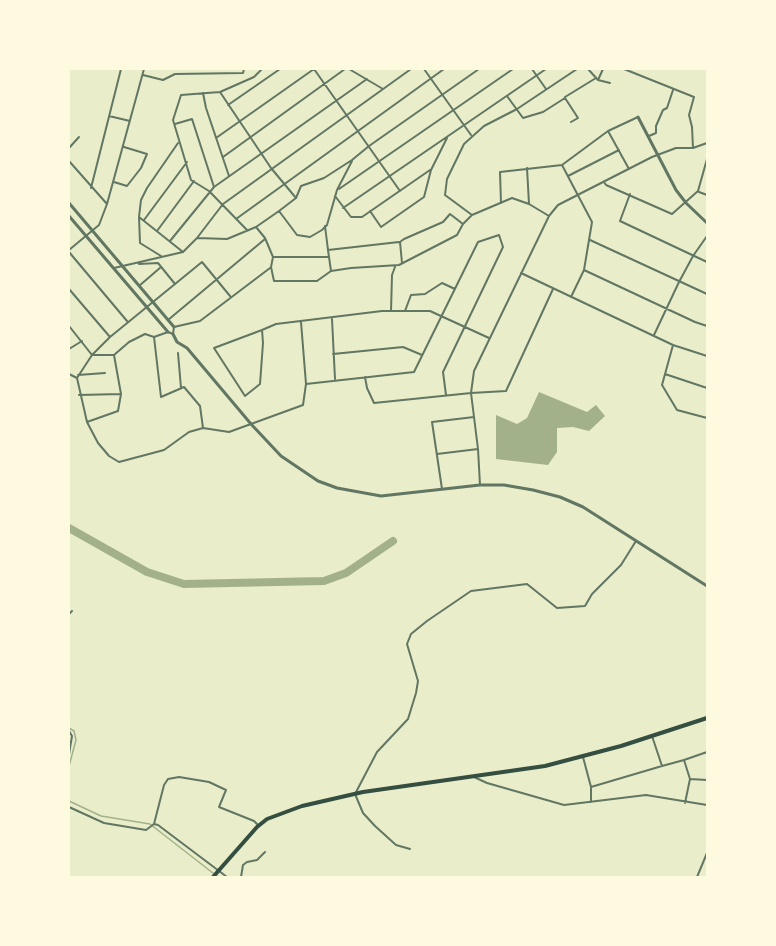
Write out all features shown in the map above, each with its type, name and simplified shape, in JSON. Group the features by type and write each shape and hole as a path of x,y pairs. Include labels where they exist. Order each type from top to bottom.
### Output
{"main road":[{"path":"215,874 249,834 259,826 279,814 302,806 355,794 545,766 583,757 707,718"}],"street":[{"path":"91,188 121,69"},
{"path":"128,322 69,251 99,225 114,182 144,69"},
{"path":"142,75 163,80 175,74 243,73 244,69"},
{"path":"246,230 209,191 191,180 187,162 178,143 173,120 181,95 219,92 254,77 262,69"},
{"path":"228,105 280,69"},
{"path":"216,138 314,69 400,191"},
{"path":"223,157 347,69 383,90"},
{"path":"114,268 183,252 223,204 411,69"},
{"path":"424,69 471,136"},
{"path":"236,219 444,69"},
{"path":"197,238 227,239 256,227 296,198 301,186 324,178 352,160 479,69"},
{"path":"337,190 513,69"},
{"path":"532,69 546,89"},
{"path":"344,208 546,69"},
{"path":"472,215 445,195 447,179 464,144 484,126 517,109 577,69"},
{"path":"588,69 597,79 610,83"},
{"path":"507,96 522,118 543,112 597,79 603,69"},
{"path":"624,69 694,97 689,115 693,148"},
{"path":"170,241 209,191 367,79"},
{"path":"649,136 656,133 656,126 663,110 668,108 673,90"},
{"path":"203,92 229,176"},
{"path":"219,92 271,168 296,198"},
{"path":"565,98 578,118 571,122"},
{"path":"109,116 130,121"},
{"path":"501,203 500,172 562,165 609,130 638,117 657,155 686,203 707,223"},
{"path":"175,124 192,119 214,187"},
{"path":"609,130 628,170"},
{"path":"69,148 79,137"},
{"path":"370,212 381,227 424,197 431,170 447,138"},
{"path":"163,257 140,243 141,200 178,143"},
{"path":"480,485 471,393 474,371 549,216 558,205 657,155 680,147 693,148 707,143"},
{"path":"114,182 127,186 141,168 147,154 123,147"},
{"path":"568,176 619,150"},
{"path":"604,182 672,214 698,191 707,159"},
{"path":"331,271 325,226 337,190 352,160"},
{"path":"69,161 107,204"},
{"path":"144,220 187,162"},
{"path":"562,165 592,222 584,270 570,297"},
{"path":"527,168 529,204"},
{"path":"335,196 351,217 362,217 431,170"},
{"path":"157,231 194,181"},
{"path":"698,191 707,195"},
{"path":"630,194 620,221 707,262"},
{"path":"256,227 266,238 273,257 271,267 274,281 317,281 331,271 395,266 457,235 472,215 512,198 529,204 549,216"},
{"path":"69,203 174,327 173,334 177,342 188,348 251,424 281,456 299,470 318,481 337,488 381,496 480,485 504,485 533,490 583,507 707,586"},
{"path":"279,211 297,235 310,237 325,226"},
{"path":"328,250 400,242 443,222 450,214 463,224"},
{"path":"69,216 168,332 173,334"},
{"path":"139,217 183,252"},
{"path":"306,384 414,372 478,242 499,235 503,247 443,372 446,395"},
{"path":"654,335 679,282 707,236"},
{"path":"168,320 266,238"},
{"path":"590,240 707,294"},
{"path":"400,242 402,263"},
{"path":"273,257 329,257"},
{"path":"231,297 202,262 146,306 92,355 78,376 79,395 87,422 109,456 119,462 164,450 189,432 203,428 229,432 303,405 306,384 301,322"},
{"path":"139,264 159,263 176,284"},
{"path":"391,311 392,275 395,266"},
{"path":"139,286 161,267"},
{"path":"174,327 200,321 271,267"},
{"path":"584,270 707,326"},
{"path":"521,273 673,345 707,356"},
{"path":"405,311 411,295 425,294 442,283 455,289"},
{"path":"69,289 110,337"},
{"path":"365,377 374,403 506,391 553,289"},
{"path":"262,330 260,384 245,396 214,348 276,324 391,311 430,311 490,339"},
{"path":"332,319 335,380"},
{"path":"69,326 92,355"},
{"path":"92,355 114,355 129,342 145,334 154,337 168,332"},
{"path":"154,337 161,397 184,387 200,406 203,428"},
{"path":"69,349 82,341"},
{"path":"673,345 662,385 677,410 707,418"},
{"path":"333,354 403,347 422,355"},
{"path":"178,353 181,388"},
{"path":"87,422 118,411 121,394 114,355"},
{"path":"69,374 78,376 105,373"},
{"path":"665,374 707,388"},
{"path":"79,395 121,394"},
{"path":"442,489 432,422 474,417"},
{"path":"437,454 478,449"},
{"path":"410,849 396,845 375,826 363,813 355,794 378,752 408,718 417,693 418,681 407,644 411,634 471,591 526,584 557,608 585,606 592,594 621,565 636,541"},
{"path":"69,614 72,611"},
{"path":"69,731 72,736 69,754"},
{"path":"652,736 662,766"},
{"path":"591,787 707,752"},
{"path":"583,757 591,787 591,802"},
{"path":"684,760 690,779 685,802"},
{"path":"69,807 104,823 146,830 154,824 168,778 180,777 209,782 226,790 219,807 254,821 259,826"},
{"path":"474,777 487,783 564,805 646,795 707,805"},
{"path":"690,779 707,780"},
{"path":"154,824 215,874 227,877"},
{"path":"241,877 243,865 257,860 265,852"},
{"path":"697,877 707,853"}],"shaded area":[{"path":"539,392 587,412 596,405 605,416 589,431 573,427 557,428 557,452 548,465 496,459 496,415 517,424 527,418"}],"waterway":[{"path":"69,528 147,572 184,584 324,581 346,573 393,541"},
{"path":"69,728 74,731 76,740 69,766"},
{"path":"69,801 101,816 150,824 218,877"}]}
